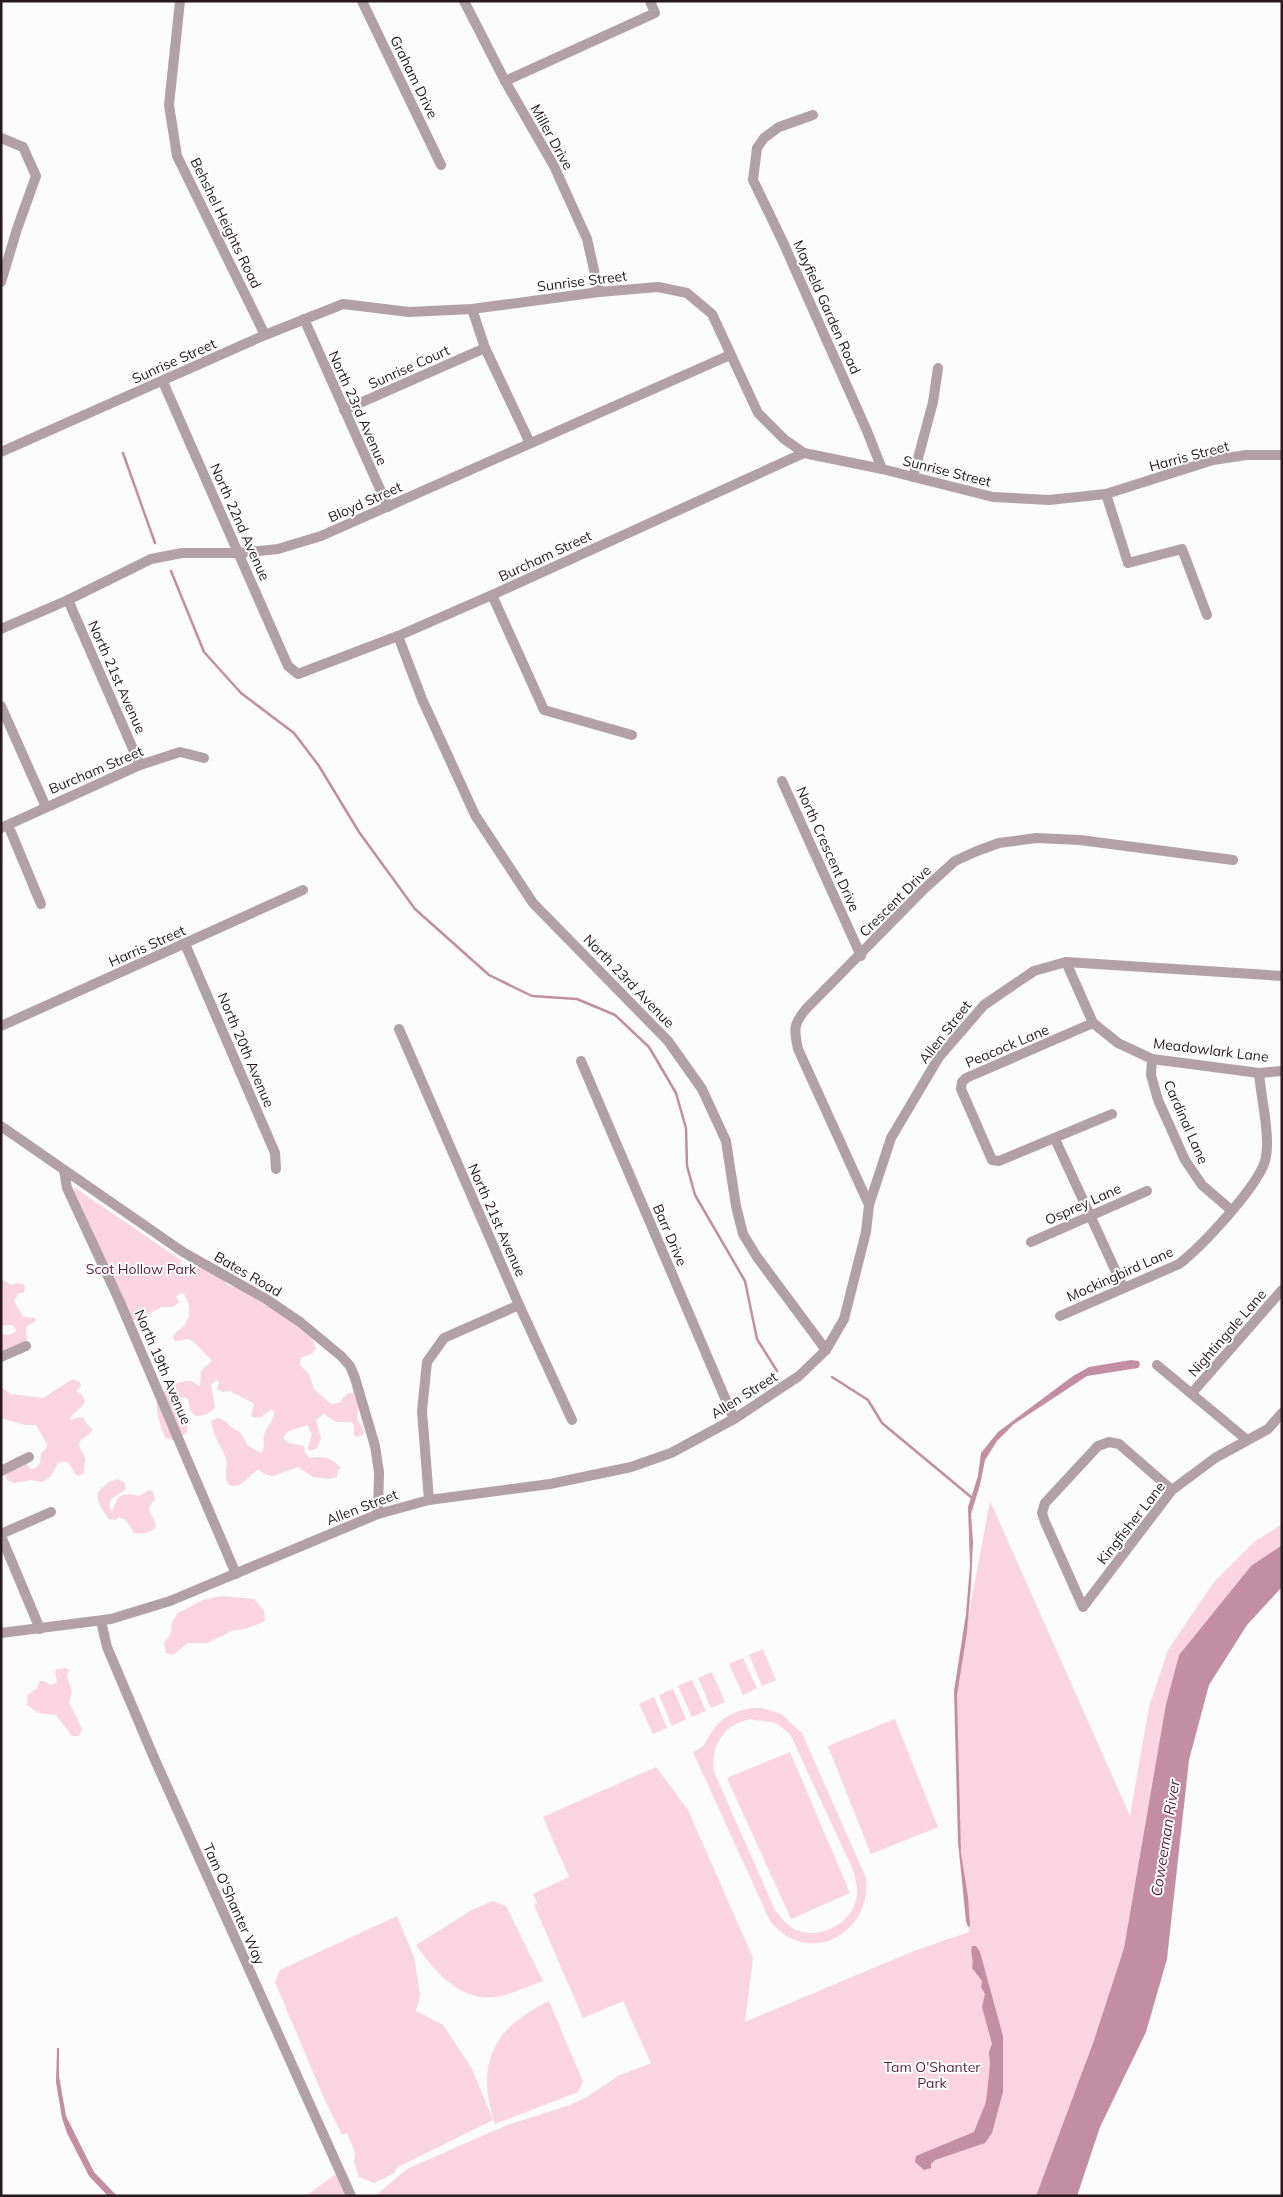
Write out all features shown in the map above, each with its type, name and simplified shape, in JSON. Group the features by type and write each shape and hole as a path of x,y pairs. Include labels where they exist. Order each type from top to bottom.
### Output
{"street":[{"name":"Behshel Heights Road","path":"180,1 168,106 177,156 265,336"},
{"name":"Graham Drive","path":"362,1 440,164"},
{"name":"Miller Drive","path":"464,1 505,81 554,166 587,239 599,292"},
{"path":"505,81 655,13 650,1"},
{"name":"Mayfield Garden Road","path":"812,115 778,127 757,148 753,180 782,240 882,469"},
{"path":"1,138 23,147 36,176 16,229 1,282"},
{"name":"Sunrise Street","path":"1,452 304,319 343,304 409,312 472,309 599,292 658,287 688,293 712,314 758,413 784,439 804,452 882,469 993,497 1050,500 1106,494"},
{"path":"472,309 485,348 530,443"},
{"name":"North 23rd Avenue","path":"304,319 388,507"},
{"name":"Sunrise Court","path":"344,410 485,348"},
{"name":"Bloyd Street","path":"1,629 68,600 151,559 182,553 239,553 278,549 298,544 388,507 730,355"},
{"path":"914,477 933,402 938,368"},
{"name":"North 22nd Avenue","path":"163,382 288,666 293,672"},
{"name":"Burcham Street","path":"293,672 304,673 398,636 804,452"},
{"name":"Harris Street","path":"1106,494 1213,460 1246,455 1282,456"},
{"path":"1106,494 1128,563 1182,549 1207,615"},
{"path":"492,595 544,710 632,735"},
{"name":"North 21st Avenue","path":"68,600 140,765"},
{"name":"North 23rd Avenue","path":"398,636 422,699 475,815 533,903 668,1041 702,1089 726,1141 736,1206 744,1234 757,1257 826,1350"},
{"path":"1,706 46,807"},
{"name":"Burcham Street","path":"5,827 140,765 180,752 204,758"},
{"name":"North Crescent Drive","path":"782,781 861,956"},
{"path":"5,827 41,904"},
{"name":"Crescent Drive","path":"869,1205 798,1049 794,1033 797,1019 806,1009 861,956 924,889 955,861 977,850 999,843 1036,838 1080,840 1233,860"},
{"name":"Harris Street","path":"1,1026 303,890"},
{"name":"North 20th Avenue","path":"186,944 275,1153 276,1169"},
{"name":"Allen Street","path":"1,1633 40,1630 101,1621 170,1602 378,1514 429,1500 550,1484 631,1467 671,1453 734,1419 799,1376 826,1350 844,1319 854,1288 866,1232 869,1205 891,1138 939,1057 984,1005 1034,971 1066,962 1282,976"},
{"name":"Meadowlark Lane","path":"1066,962 1093,1023 1118,1043 1152,1059 1258,1073 1282,1072"},
{"name":"Peacock Lane","path":"1093,1023 966,1078 962,1082 961,1089 992,1160 999,1161 1112,1114"},
{"name":"North 21st Avenue","path":"399,1029 519,1305 572,1420"},
{"name":"Cardinal Lane","path":"1152,1059 1151,1075 1158,1100 1185,1160 1202,1186 1231,1210"},
{"name":"Barr Drive","path":"581,1061 734,1419"},
{"name":"Mockingbird Lane","path":"1060,1316 1179,1264 1194,1253 1231,1210 1261,1172 1266,1158 1267,1144 1258,1073"},
{"name":"Bates Road","path":"1,1126 183,1252 266,1299 300,1322 342,1356 350,1366 355,1378 375,1446 379,1472 378,1514"},
{"path":"1054,1139 1122,1288"},
{"name":"North 19th Avenue","path":"64,1171 67,1188 119,1300 236,1574"},
{"name":"Osprey Lane","path":"1031,1242 1147,1191"},
{"name":"Nightingale Lane","path":"1192,1393 1282,1290"},
{"path":"429,1500 422,1411 427,1362 444,1338 519,1305"},
{"path":"1,1357 26,1346"},
{"name":"Nightingale Lane","path":"1157,1365 1247,1440"},
{"name":"Kingfisher Lane","path":"1172,1490 1119,1444 1109,1442 1098,1446 1045,1503 1042,1513 1045,1522 1083,1607 1172,1490 1215,1458 1268,1429 1282,1413"},
{"path":"1,1471 29,1457"},
{"path":"40,1630 1,1535 51,1512"},
{"name":"Tam O'Shanter Way","path":"101,1621 107,1647 155,1760 350,2196"}],"green space":[{"name":"Scot Hollow Park","path":"74,1187 182,1261 180,1264 208,1268 218,1274 229,1286 248,1288 264,1305 274,1307 312,1338 316,1349 311,1354 301,1358 300,1365 309,1374 314,1389 331,1404 339,1403 348,1393 355,1393 359,1404 357,1419 364,1431 363,1435 357,1437 354,1435 354,1425 351,1422 336,1422 324,1414 316,1420 321,1439 317,1448 310,1451 308,1448 312,1434 307,1425 287,1432 283,1438 289,1443 304,1446 305,1453 310,1458 323,1457 334,1462 341,1468 338,1470 337,1477 330,1479 313,1477 298,1467 273,1476 258,1470 241,1484 229,1485 226,1478 226,1458 215,1436 211,1421 218,1418 225,1421 240,1432 248,1446 261,1453 264,1447 265,1433 274,1412 272,1409 261,1417 254,1418 251,1415 254,1405 251,1402 230,1391 223,1392 217,1389 219,1382 216,1380 211,1385 215,1407 207,1414 195,1416 190,1410 188,1399 185,1397 179,1400 176,1410 179,1417 187,1425 187,1432 176,1441 166,1438 162,1431 158,1414 157,1400 159,1396 166,1389 181,1382 191,1381 200,1386 201,1371 212,1361 189,1339 175,1341 173,1338 185,1325 189,1315 187,1299 182,1293 176,1296 179,1302 173,1307 162,1307 137,1320 130,1320 74,1191"},
{"path":"1,1279 11,1285 18,1283 25,1285 24,1292 18,1294 14,1301 23,1317 35,1318 35,1321 26,1327 27,1342 1,1353 1,1334 10,1335 16,1331 12,1326 1,1326"},
{"path":"73,1379 80,1382 81,1386 76,1391 82,1395 85,1401 70,1420 84,1418 85,1422 93,1430 80,1441 79,1445 85,1458 84,1473 78,1476 65,1461 58,1463 51,1476 42,1482 31,1480 14,1483 7,1480 4,1473 7,1463 18,1456 26,1462 30,1469 34,1469 40,1464 41,1453 47,1448 47,1444 36,1425 25,1425 1,1418 1,1387 11,1394 43,1398"},
{"path":"117,1479 124,1482 126,1489 111,1499 109,1506 112,1512 120,1496 127,1494 139,1496 149,1490 153,1492 155,1500 151,1503 149,1509 156,1526 149,1532 143,1534 134,1533 126,1520 119,1517 116,1520 109,1519 104,1513 99,1503 98,1492 109,1482"},
{"name":"Tam O'Shanter Park","path":"990,1501 1130,1816 1149,1707 1168,1650 1214,1582 1254,1542 1282,1524 1282,1545 1251,1566 1179,1655 1166,1704 1124,1948 1093,2043 1036,2196 375,2196 407,2169 507,2125 570,2105 587,2097 618,2076 651,2063 623,2001 583,2018 534,1905 537,1903 533,1894 569,1877 543,1817 656,1767 688,1810 753,1958 745,2022 914,1951 969,1932 961,1859 955,1704 958,1672"},
{"path":"222,1596 254,1599 264,1610 265,1621 248,1628 231,1631 208,1643 188,1643 173,1655 166,1653 164,1643 171,1634 172,1622 178,1613 203,1600"},
{"path":"763,1649 776,1680 762,1686 749,1655"},
{"path":"743,1658 757,1688 743,1695 729,1664"},
{"path":"65,1668 69,1670 67,1677 72,1691 69,1702 82,1729 79,1736 72,1736 56,1715 39,1713 27,1705 28,1695 37,1688 40,1681 51,1685 57,1682 55,1672 57,1669"},
{"path":"712,1672 725,1702 711,1708 698,1678"},
{"path":"692,1680 706,1711 692,1717 678,1686"},
{"path":"673,1689 686,1719 672,1726 659,1695"},
{"path":"654,1697 667,1728 653,1734 639,1704"},
{"path":"762,1708 781,1714 802,1733 866,1878 865,1898 859,1915 848,1929 834,1938 818,1943 801,1942 785,1935 770,1921 693,1752 703,1746 723,1719 745,1709","holes":["750,1719 776,1723 790,1734 854,1872 857,1887 854,1905 842,1922 824,1931 814,1933 794,1929 775,1910 714,1772 714,1753 726,1731"]},
{"path":"895,1719 938,1827 871,1854 828,1746"},
{"path":"790,1752 850,1893 791,1919 727,1778"},
{"path":"492,1901 506,1906 543,1981 505,1995 482,1997 462,1991 444,1978 416,1945 472,1910"},
{"path":"397,1916 414,1957 420,1995 416,2011 443,2025 472,2069 493,2120 398,2167 393,2174 374,2183 359,2177 354,2162 355,2153 347,2133 342,2135 324,2098 275,1982 280,1970"},
{"path":"549,2001 583,2082 578,2092 495,2124 489,2102 487,2083 493,2050 514,2023"},
{"path":"344,2168 356,2196 306,2196"}],"water":[{"path":"1131,1360 1139,1361 1140,1365 1138,1368 1087,1376 1014,1424 997,1441 985,1460 971,1514 973,1542 971,1585 967,1632 957,1695 961,1853 968,1897 970,1926 968,1927 958,1842 954,1691 966,1614 970,1565 968,1507 978,1476 981,1453 998,1432 1073,1376 1089,1367"},
{"name":"Coweeman River","path":"1282,1545 1282,1587 1247,1625 1209,1685 1189,1760 1167,1959 1146,2032 1100,2127 1077,2196 1036,2196 1093,2043 1124,1948 1166,1704 1179,1655 1251,1566"},
{"path":"972,1946 976,1946 980,1952 1003,2036 1003,2092 992,2133 985,2143 935,2160 931,2164 931,2168 924,2170 915,2162 916,2156 974,2132 986,2102 990,2064 989,2052 992,2044 982,2007 985,1994 981,1987 982,1981 972,1968"},
{"path":"57,2048 59,2048 59,2076 66,2116 94,2172 117,2196 108,2196 89,2176 67,2133 62,2118 56,2082"}],"waterway":[{"path":"123,453 155,543"},
{"path":"171,571 204,652 241,693 294,733 319,766 359,832 415,909 489,975 532,996 577,999 615,1015 649,1047 676,1093 686,1128 687,1166 695,1195 745,1281 757,1339 777,1371"},
{"path":"832,1377 868,1400 882,1423 971,1497"}]}
